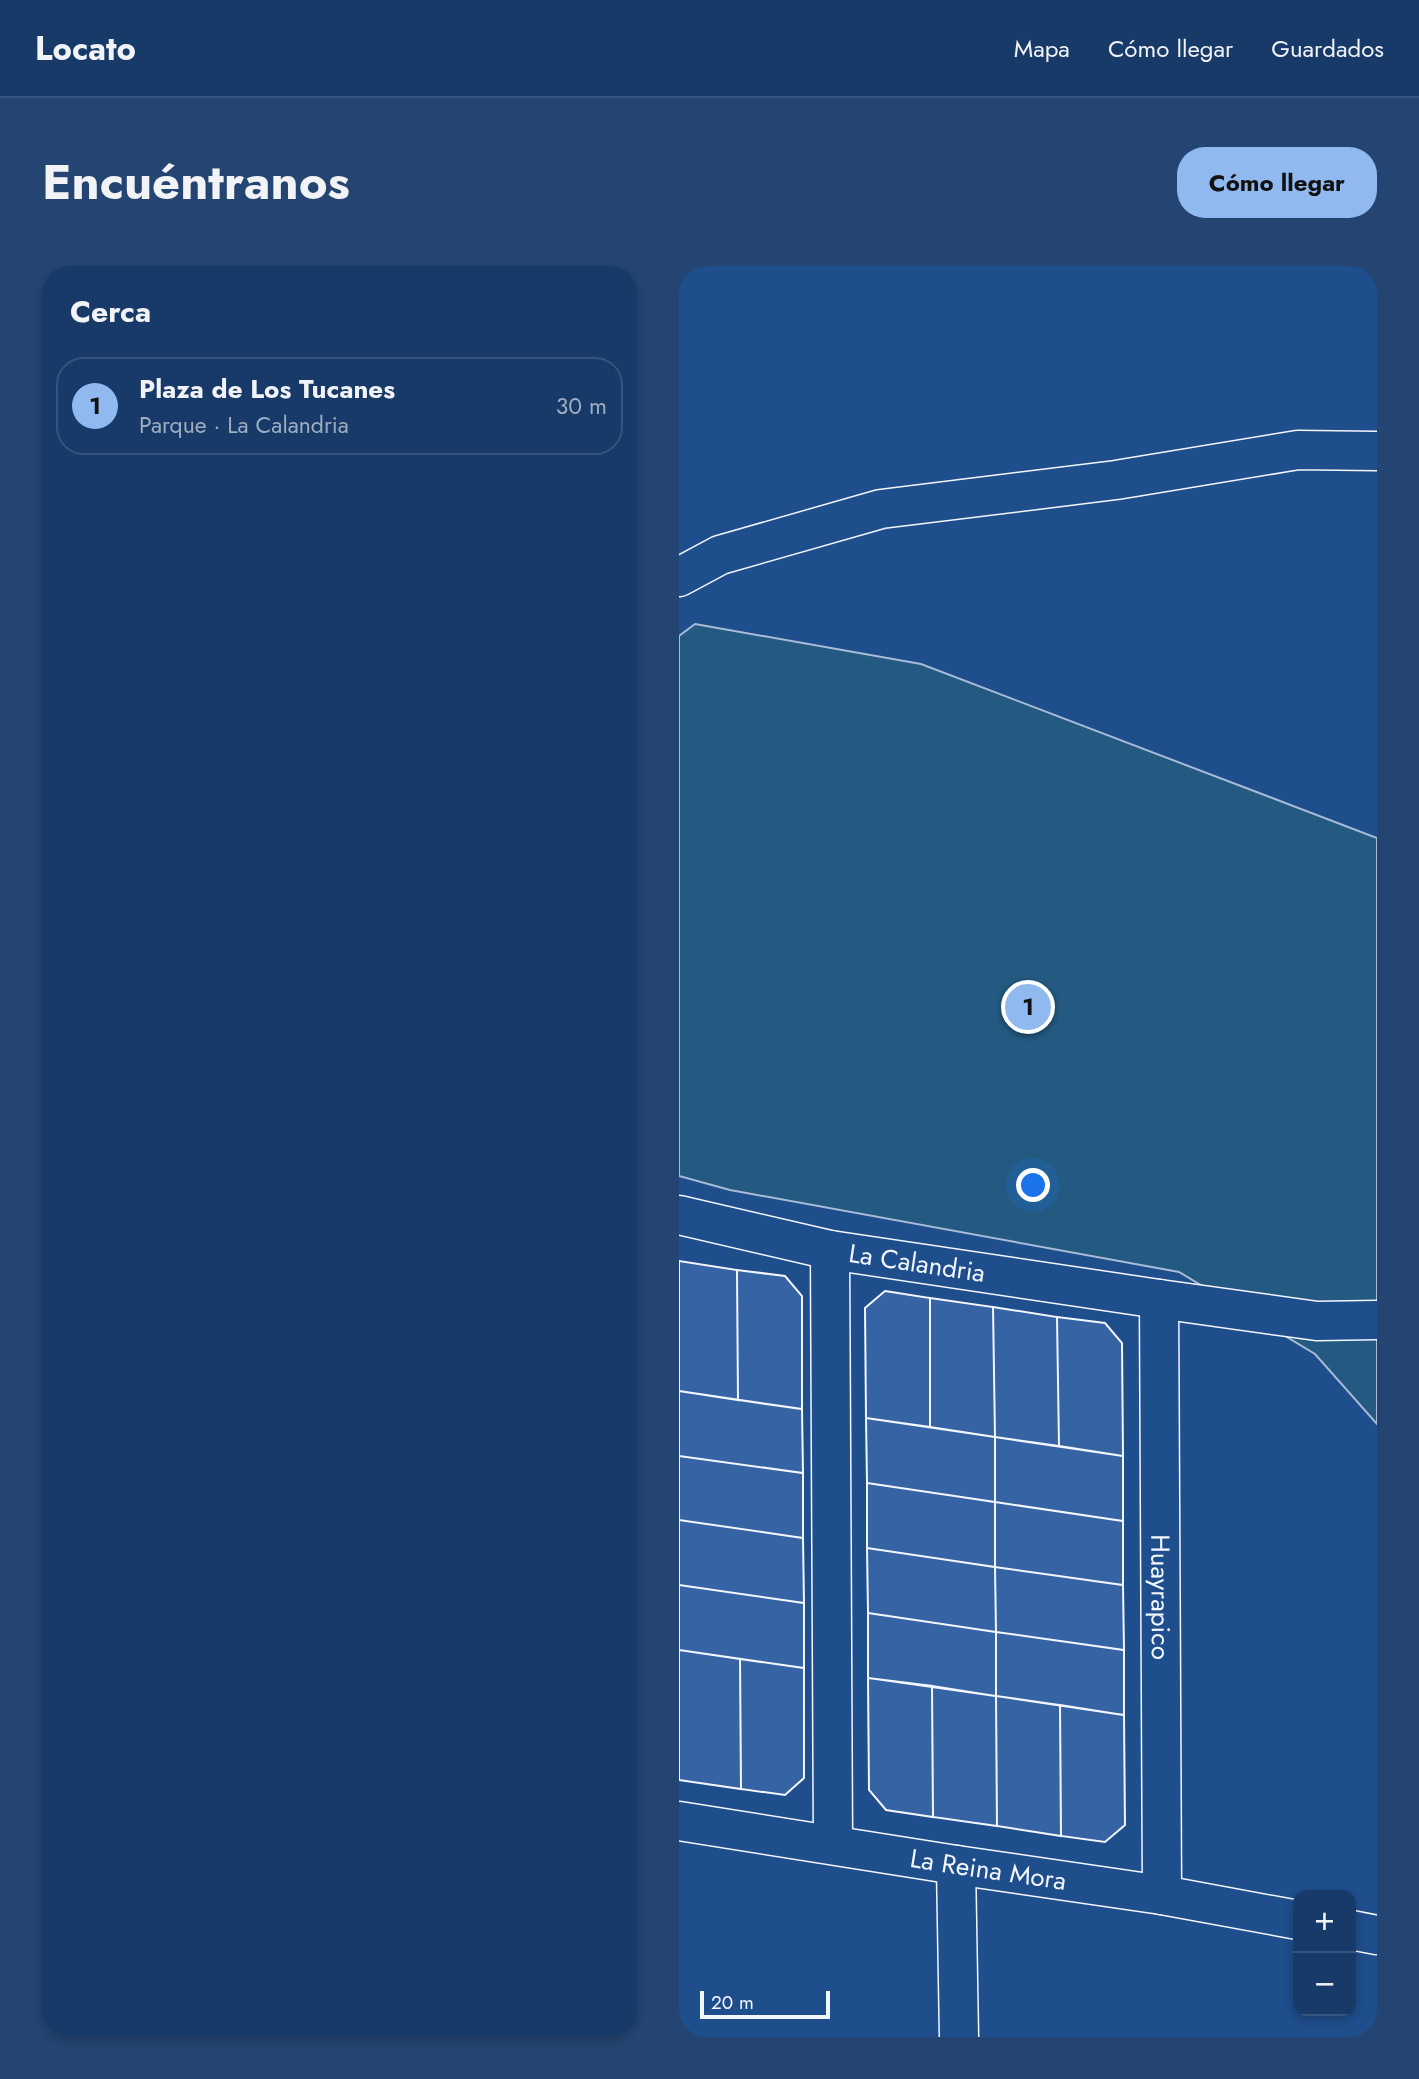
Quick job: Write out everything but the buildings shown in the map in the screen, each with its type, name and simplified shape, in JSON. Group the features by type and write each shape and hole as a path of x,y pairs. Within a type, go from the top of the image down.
{"street":[{"path":"679,577 720,555 881,509 1116,480 1298,450 1377,451"},
{"name":"La Calandria","path":"679,1215 830,1250 1317,1321 1377,1320"},
{"path":"830,1250 833,1844"},
{"name":"Huayrapico","path":"1159,1299 1162,1895"},
{"name":"La Reina Mora","path":"679,1821 956,1866 1162,1895 1293,1919"},
{"path":"956,1866 959,2037"},
{"path":"1356,1931 1377,1935"}],"shaded area":[{"path":"695,624 921,664 1377,838 1377,1424 1315,1354 1179,1272 730,1190 679,1176 679,636"}],"place":[{"name":"Plaza de Los Tucanes","path":"1028,1007"}]}
